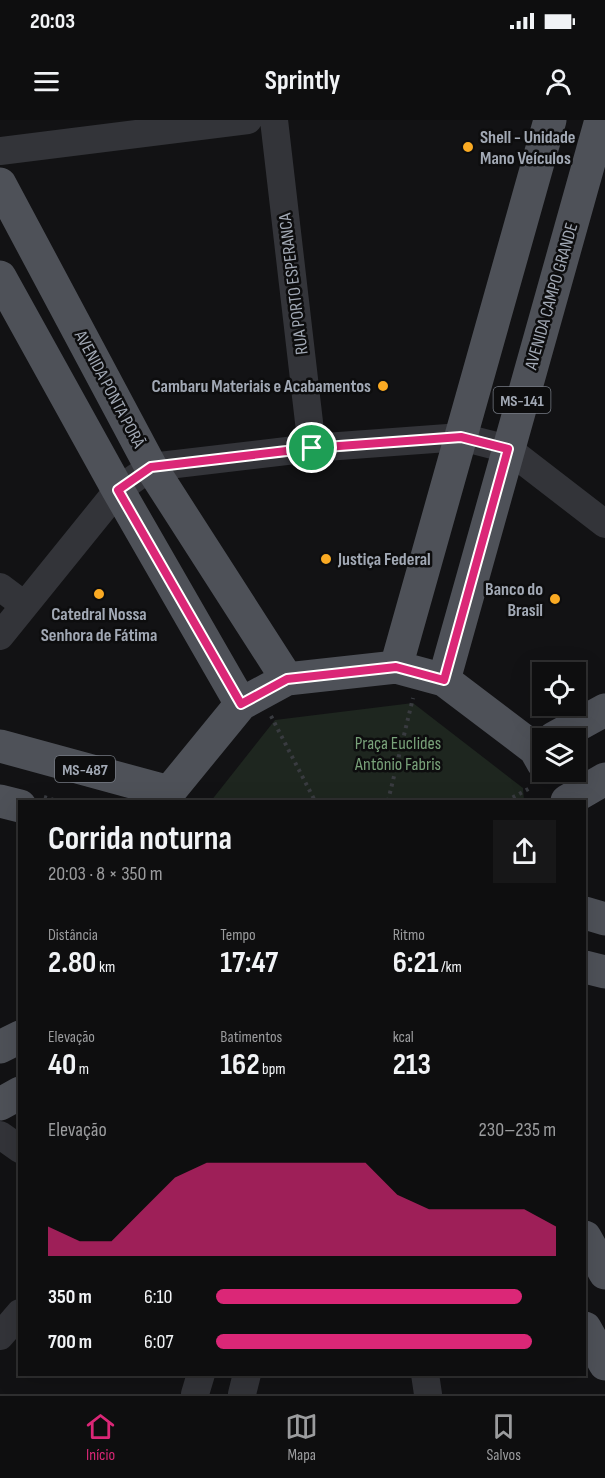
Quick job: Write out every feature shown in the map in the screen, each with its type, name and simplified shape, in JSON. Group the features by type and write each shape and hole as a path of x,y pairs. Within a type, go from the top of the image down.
{"main road":[{"name":"MS-141","path":"420,674 461,437 550,120"},
{"name":"AVENIDA CAMPO GRANDE","path":"420,674 508,449 601,120"},
{"name":"AVENIDA PONTA PORÃ","path":"0,184 151,467 263,693"},
{"path":"0,277 118,490 263,693"},
{"path":"167,796 263,693 420,674 532,754"},
{"path":"586,730 605,710"},
{"name":"MS-487","path":"0,746 167,796"},
{"path":"586,775 605,779"},
{"path":"0,801 18,806"},
{"path":"586,913 605,919"},
{"path":"586,967 605,972"},
{"path":"0,1047 18,1038"},
{"path":"0,1104 18,1094"},
{"path":"586,1330 605,1364"}],"street":[{"path":"0,151 248,120"},
{"name":"RUA PORTO ESPERANCA","path":"274,120 312,448"},
{"path":"0,636 118,490 151,467 312,448 461,437 508,449 605,524"},
{"path":"0,587 24,605"},
{"path":"0,1135 18,1148"},
{"path":"0,1336 18,1315"},
{"path":"195,1394 200,1376"},
{"path":"242,1394 246,1376"},
{"path":"425,1376 428,1394"}],"path":[{"path":"388,800 420,674"},
{"path":"263,693 315,800"},
{"path":"507,800 532,782"}],"green space":[{"name":"Praça Euclides Antônio Fabris","path":"413,703 523,788 524,800 212,800 275,720"}],"place":[{"name":"Shell - Unidade Mano Veículos","path":"468,147"},
{"name":"Cambaru Materiais e Acabamentos","path":"383,386"},
{"name":"Justiça Federal","path":"326,559"},
{"name":"Catedral Nossa Senhora de Fátima","path":"99,594"},
{"name":"Banco do Brasil","path":"555,599"}],"route":[{"path":"461,437 508,449 444,680 396,667 287,679 241,704 118,490 151,467 312,448 461,437"}]}
